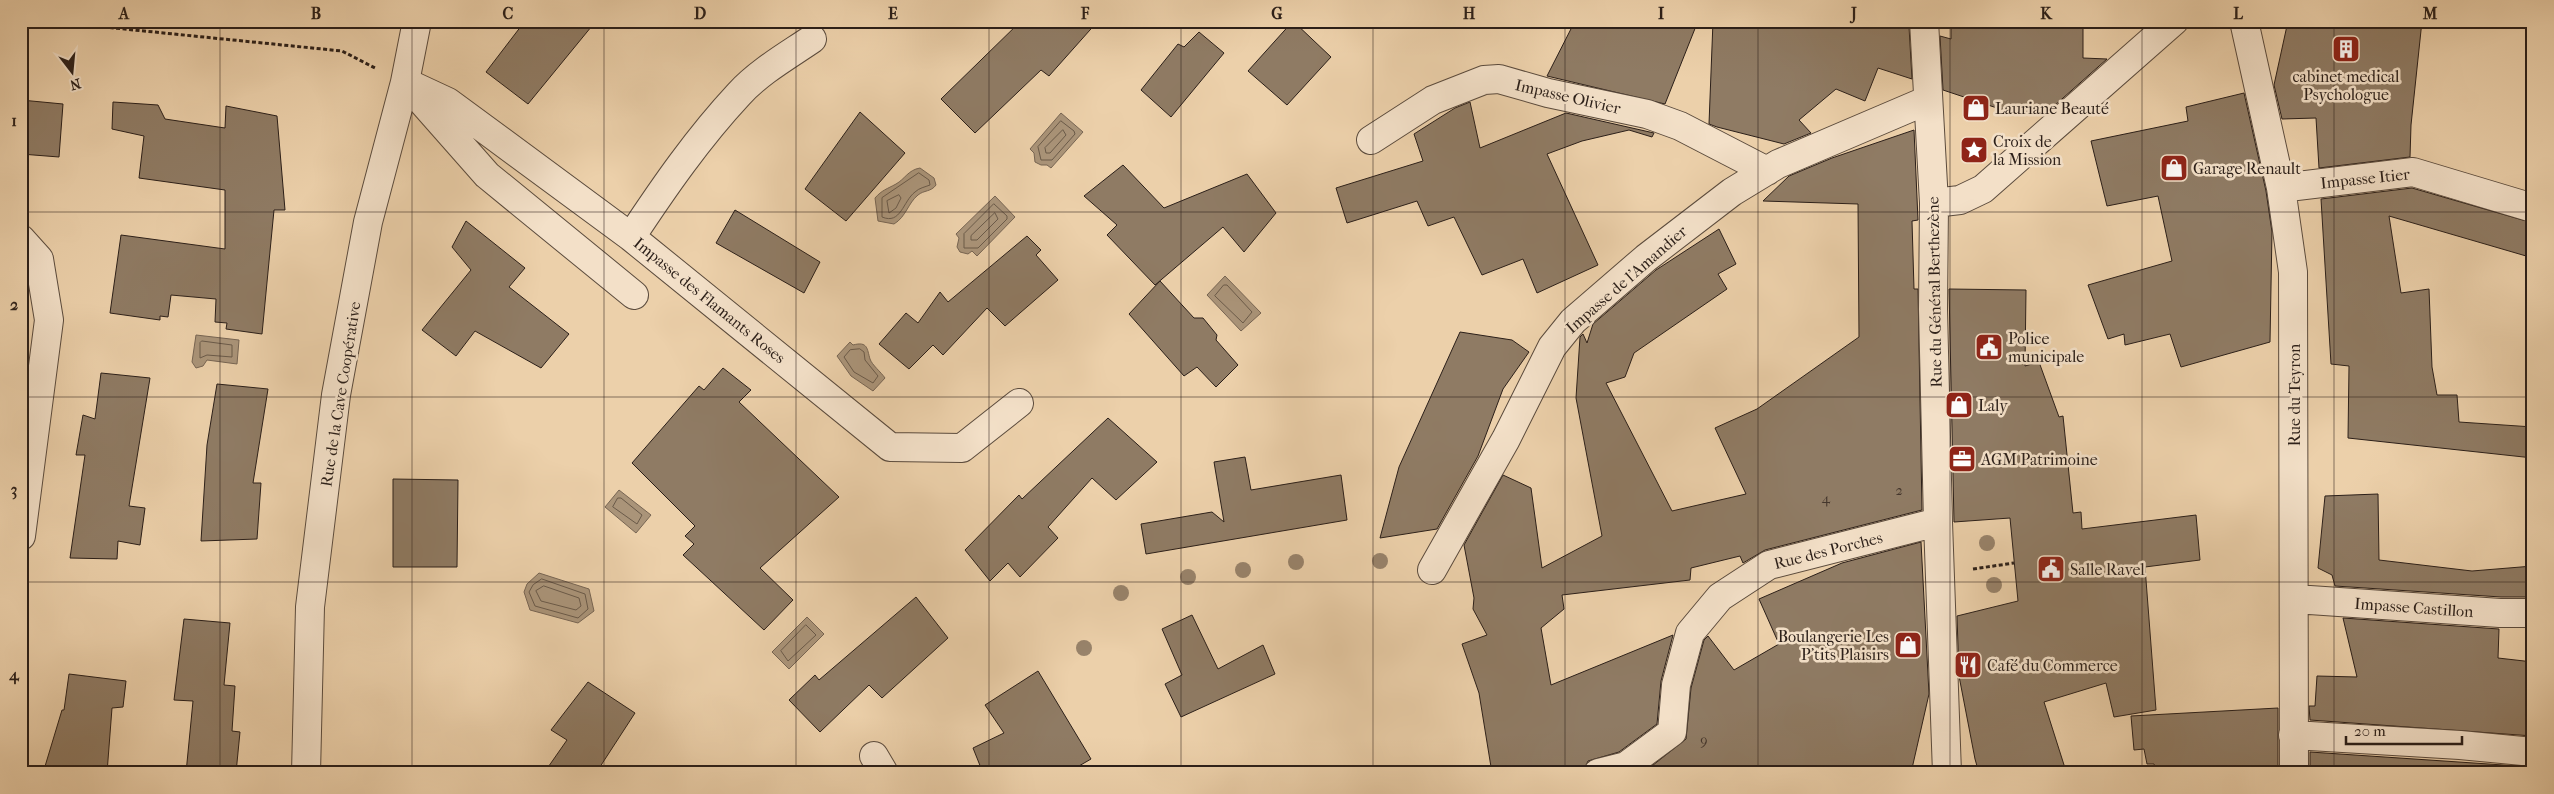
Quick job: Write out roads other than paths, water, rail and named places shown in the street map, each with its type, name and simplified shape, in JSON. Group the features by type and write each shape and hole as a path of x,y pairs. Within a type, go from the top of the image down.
{"street":[{"name":"Rue de la Cave Coopérative","path":"306,773 310,607 336,396 368,222 404,82 417,21"},
{"name":"Rue du Général Berthezène","path":"1924,21 1934,203 1933,309 1947,773"},
{"path":"1934,203 1960,200 1984,189 2174,21"},
{"name":"Rue du Teyron","path":"2244,21 2281,188 2293,272 2294,773"},
{"path":"631,237 676,170 740,93 764,73 812,39"},
{"name":"Impasse Olivier","path":"1371,140 1433,100 1484,80 1499,79 1548,93 1647,114 1680,126 1767,171"},
{"name":"Impasse des Flamants Roses","path":"404,82 448,102 631,237 890,447 962,448 1019,403"},
{"path":"404,82 487,175 634,295"},
{"name":"Impasse de l'Amandier","path":"1432,570 1506,439 1552,347 1573,320 1646,258 1732,192 1767,171 1854,130 1928,100"},
{"name":"Impasse Itier","path":"2281,188 2413,172 2533,208"},
{"path":"21,239 39,259 50,320 21,536"},
{"name":"Rue des Porches","path":"1598,773 1626,766 1672,732 1676,685 1690,633 1720,597 1769,565 1938,522"},
{"name":"Impasse Castillon","path":"2295,599 2500,614 2533,613"},
{"path":"2293,735 2469,745 2533,752"}],"water":[{"path":"1061,113 1083,132 1051,168 1035,162 1034,153 1030,149"},
{"path":"920,168 934,178 936,185 932,189 918,195 901,218 894,224 878,221 875,198 882,191 899,182 912,171"},
{"path":"995,196 1015,217 977,256 972,251 968,254 960,252 957,247 959,238 956,234"},
{"path":"1225,276 1261,313 1241,331 1207,295"},
{"path":"196,335 239,340 237,364 207,360 203,366 196,368 192,362"},
{"path":"850,342 853,345 862,344 866,347 871,361 885,378 873,391 851,376 837,356"},
{"path":"619,490 651,515 636,533 605,507"},
{"path":"539,573 589,589 594,611 578,623 530,610 524,592 527,584"},
{"path":"807,617 824,634 789,669 772,652"}],"place":[{"name":"cabinet medical Psychologue","path":"2346,49"},
{"name":"Lauriane Beauté","path":"1976,108"},
{"name":"Croix de la Mission","path":"1974,150"},
{"name":"Garage Renault","path":"2174,168"},
{"name":"Police municipale","path":"1989,347"},
{"name":"Laly","path":"1959,405"},
{"name":"AGM Patrimoine","path":"1962,459"},
{"name":"Salle Ravel","path":"2051,569"},
{"name":"Boulangerie Les P'tits Plaisirs","path":"1908,645"},
{"name":"Café du Commerce","path":"1968,665"}]}
